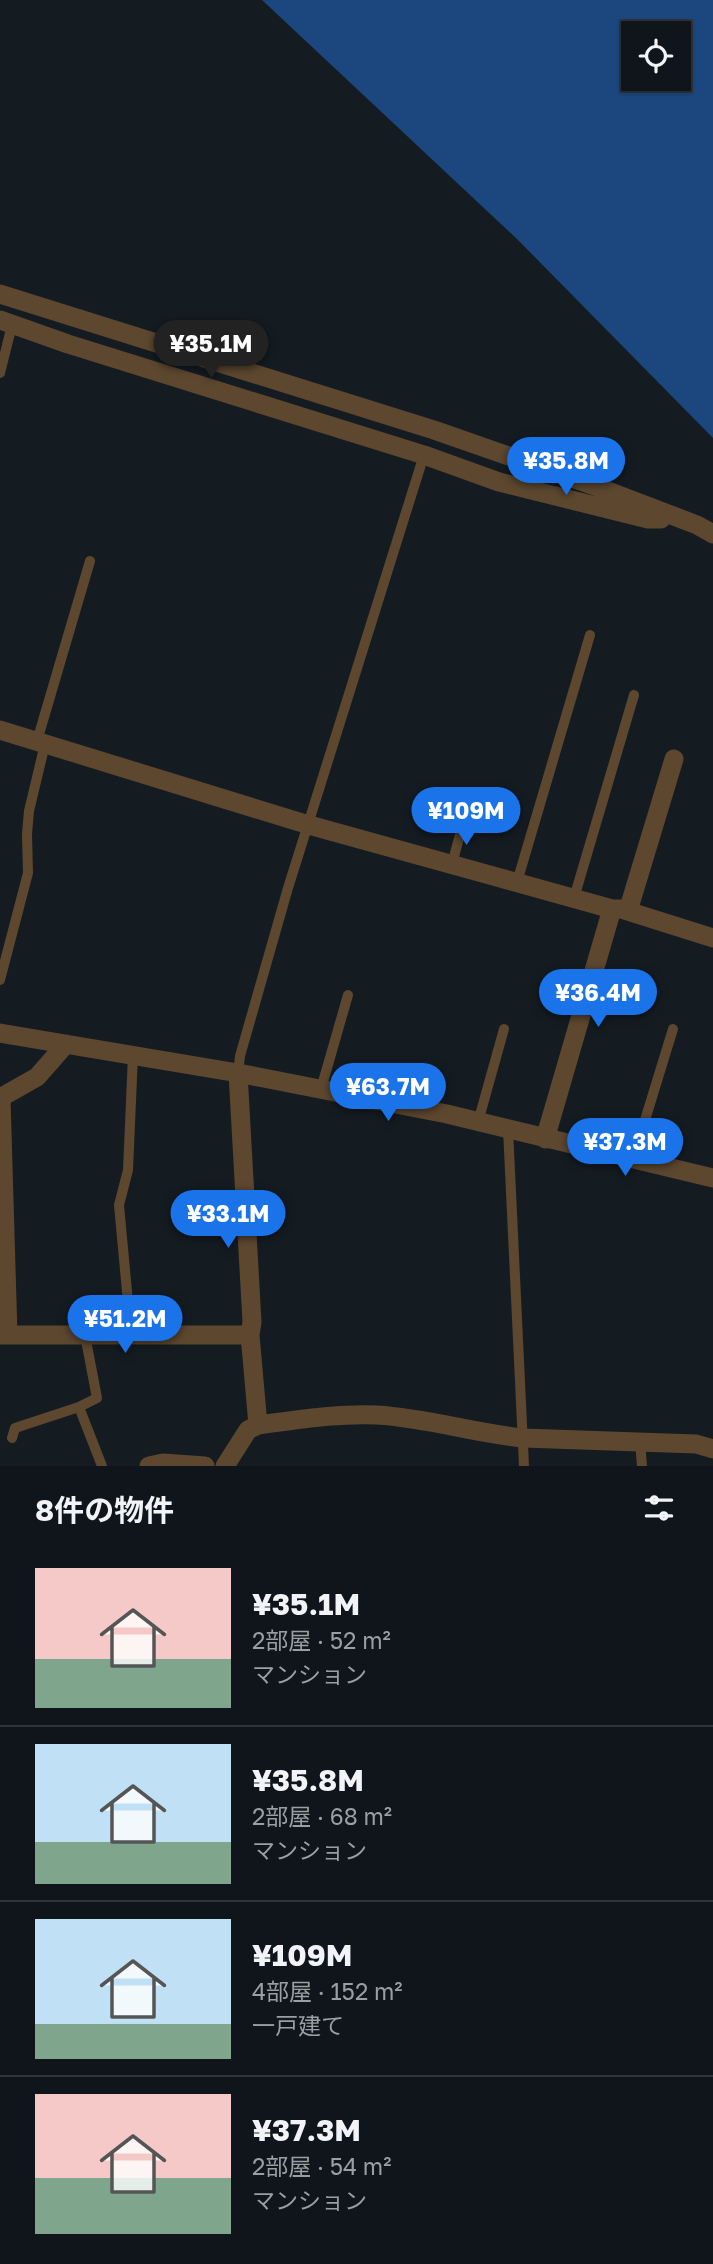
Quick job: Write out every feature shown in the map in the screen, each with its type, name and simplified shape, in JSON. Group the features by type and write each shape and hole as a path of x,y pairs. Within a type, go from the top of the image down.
{"street":[{"path":"0,294 434,429 674,516 713,534"},
{"path":"6,322 424,455 499,482 648,519 674,516"},
{"path":"0,730 309,824 713,938"},
{"path":"545,1139 620,910 674,759"},
{"path":"0,1033 321,1089 478,1122 713,1178"},
{"path":"66,1044 37,1077 0,1098 4,1335 250,1335"},
{"path":"238,1073 252,1322 250,1335 258,1424"},
{"path":"225,1466 248,1430 258,1424 336,1416 377,1415 523,1438 696,1444 713,1449"},
{"path":"149,1466 163,1463 205,1466"}],"lane":[{"path":"0,373 6,322"},
{"path":"238,1073 240,1056 281,914 424,455"},
{"path":"0,980 28,873 29,811 41,743 90,561"},
{"path":"517,882 590,635"},
{"path":"574,898 634,695"},
{"path":"452,864 470,798"},
{"path":"321,1089 348,995"},
{"path":"478,1122 504,1029"},
{"path":"633,1160 673,1029"},
{"path":"131,1335 119,1205 128,1170 133,1055"},
{"path":"508,1129 524,1466"},
{"path":"12,1438 15,1428 79,1407 97,1398 85,1335"},
{"path":"79,1407 102,1466"},
{"path":"640,1441 642,1466"}],"water":[{"path":"262,0 713,0 713,438 517,239"}]}
